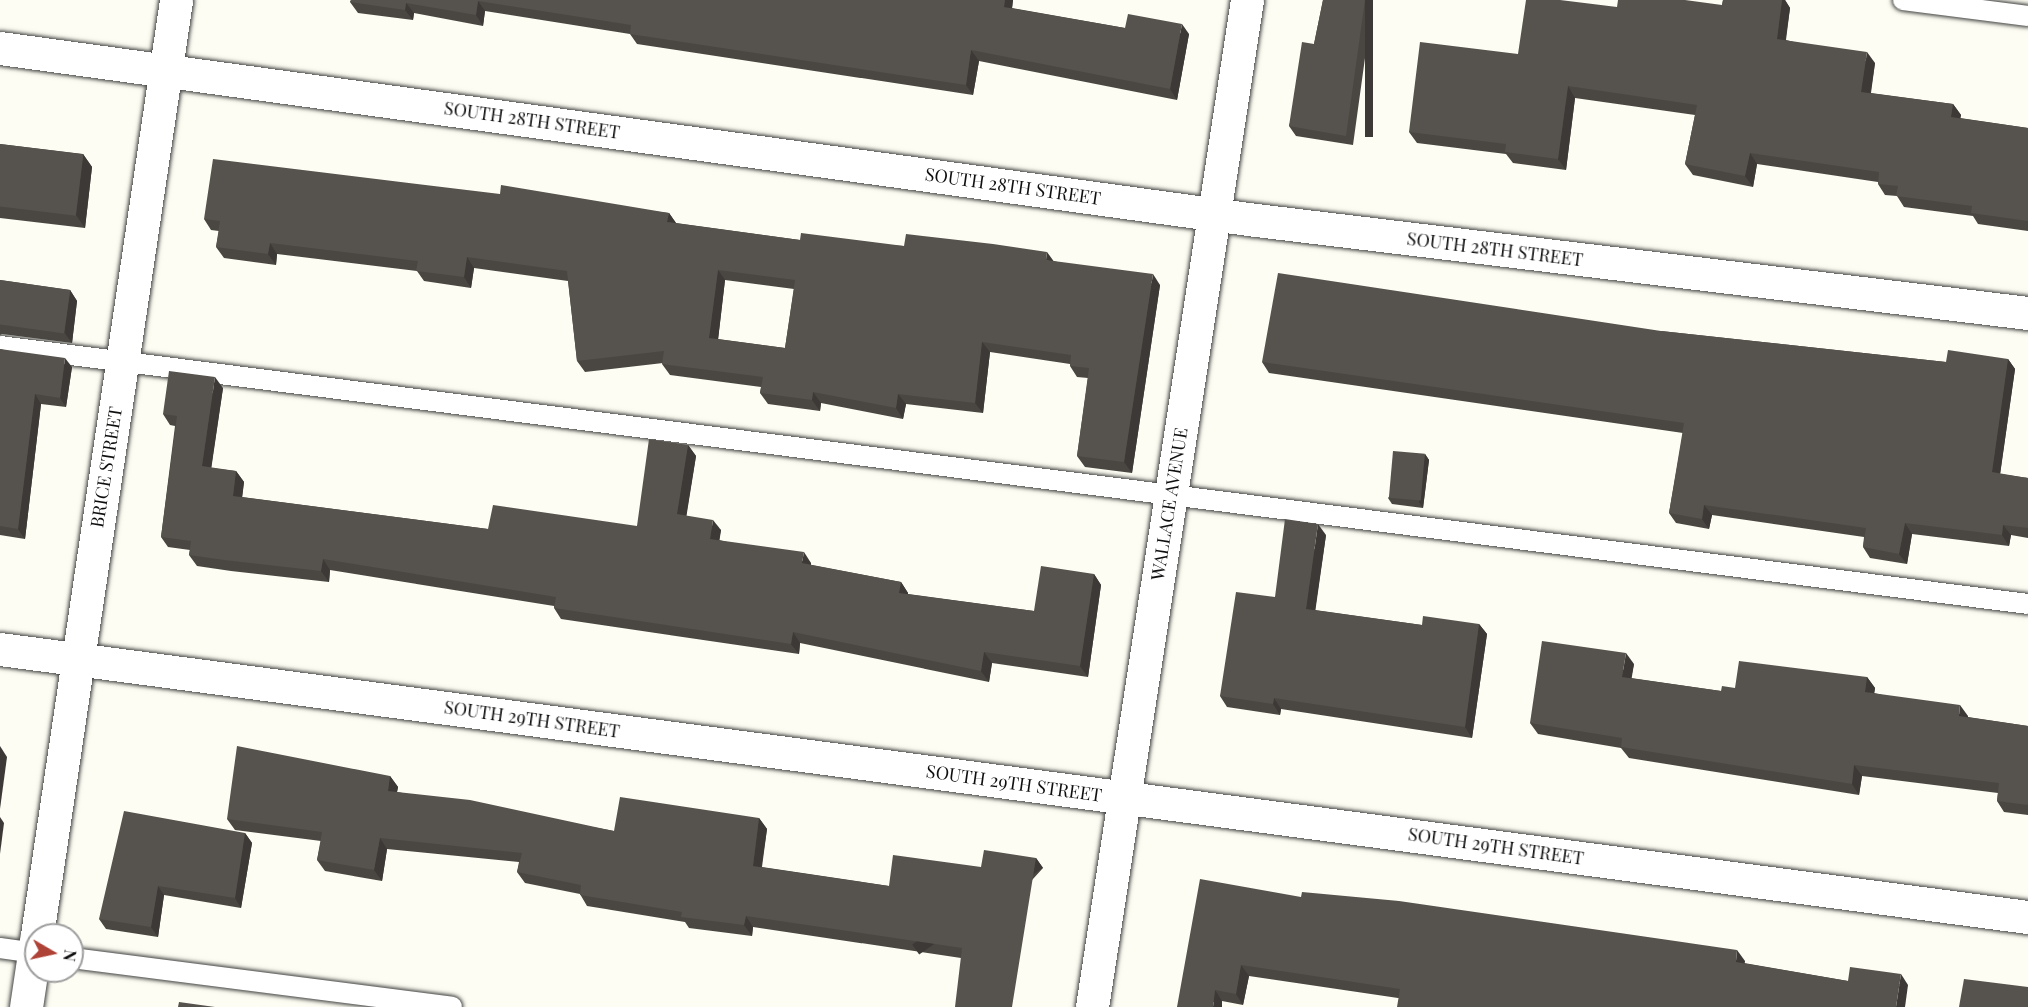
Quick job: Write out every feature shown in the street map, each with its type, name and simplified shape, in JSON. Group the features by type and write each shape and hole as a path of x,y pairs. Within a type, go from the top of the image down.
{"street":[{"name":"BRICE STREET","path":"39,923 176,0"},
{"name":"WALLACE AVENUE","path":"1092,1007 1246,0"},
{"name":"SOUTH 28TH STREET","path":"0,48 1213,213 2028,313"},
{"name":"SOUTH 29TH STREET","path":"0,649 2028,917"},
{"name":"BRICE STREET","path":"26,1007 30,983"}],"lane":[{"path":"1903,0 2028,16"},
{"path":"0,346 2028,604"},
{"path":"0,948 24,946"},
{"path":"84,959 452,1007"}],"building":[{"path":"351,0 1005,0 1004,7 1125,28 1128,14 1182,24 1170,89 971,50 966,85 630,34 631,25 478,1 476,15 406,3 405,10 350,2"},
{"path":"1323,0 1365,0 1346,136 1289,126 1302,42 1314,44"},
{"path":"1526,0 1560,0 1617,7 1618,0 1685,0 1722,5 1723,0 1782,0 1777,39 1867,52 1861,92 1953,104 1951,117 2028,128 2028,221 1971,213 1972,206 1896,196 1898,186 1878,184 1879,172 1750,153 1745,176 1685,164 1697,105 1568,86 1558,159 1505,152 1506,144 1409,132 1420,42 1518,54"},
{"path":"0,144 83,154 76,216 0,206"},
{"path":"213,159 500,194 501,185 669,213 667,222 800,240 801,233 904,246 906,234 993,244 1047,252 1046,260 1153,274 1124,462 1077,456 1089,368 1070,366 1071,355 982,342 975,403 898,394 896,408 813,392 812,400 760,393 763,377 662,364 664,351 577,361 567,271 467,257 464,277 416,271 418,261 270,243 268,254 216,247 220,221 204,219","holes":["718,270 795,280 785,348 709,338"]},
{"path":"1278,273 1661,331 1946,362 1948,350 2008,359 1992,472 2028,478 2028,528 2003,525 2002,535 1905,523 1899,554 1863,547 1866,528 1704,505 1702,519 1669,513 1684,423 1262,362"},
{"path":"0,280 70,290 64,333 0,324"},
{"path":"0,349 65,358 60,398 35,394 18,529 0,526"},
{"path":"169,371 215,377 202,466 236,471 233,496 488,529 493,505 637,526 649,439 688,445 677,514 713,520 710,539 804,552 802,563 901,582 899,593 1034,611 1041,566 1094,574 1080,666 984,652 981,671 793,632 791,644 554,608 556,597 323,559 321,571 189,555 191,541 161,537 177,416 163,414"},
{"path":"1393,451 1425,454 1421,501 1389,498"},
{"path":"1285,519 1318,524 1306,609 1422,625 1423,616 1479,624 1465,727 1274,698 1273,704 1220,696 1236,592 1275,597"},
{"path":"1542,641 1626,653 1622,677 1721,691 1722,686 1735,688 1739,661 1867,677 1865,692 1960,705 1959,716 2028,726 2028,805 1997,801 1999,783 1854,765 1852,784 1621,747 1622,738 1530,723"},
{"path":"237,746 390,776 388,791 470,800 614,831 620,797 759,818 753,866 889,886 893,855 981,867 984,850 1036,858 1012,1007 955,1007 962,948 746,916 744,925 681,917 682,912 580,895 581,885 517,872 522,853 380,838 374,870 317,860 322,832 227,819"},
{"path":"124,811 245,833 235,898 158,886 151,927 99,919"},
{"path":"1200,879 1301,897 1302,892 1399,901 1737,950 1736,962 1848,981 1850,967 1901,974 1896,1007 1397,1007 1400,989 1241,965 1236,994 1215,990 1213,1007 1177,1007"},
{"path":"1964,979 2028,987 2028,1007 1959,1007"},
{"path":"179,1002 215,1007 178,1007"}]}
